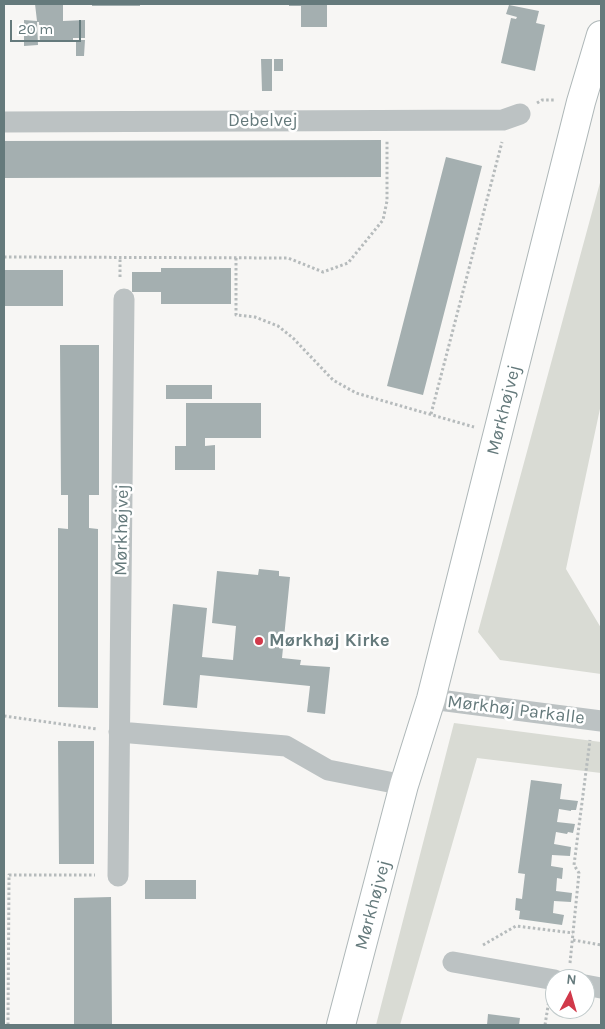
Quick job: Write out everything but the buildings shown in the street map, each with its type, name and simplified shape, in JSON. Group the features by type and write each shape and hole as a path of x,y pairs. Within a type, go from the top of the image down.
{"street":[{"name":"Mørkhøjvej","path":"341,1025 404,785 431,699 581,102 601,35"},
{"name":"Debelvej","path":"4,122 386,121 512,117"},
{"name":"Mørkhøjvej","path":"118,876 124,299"},
{"name":"Mørkhøj Parkalle","path":"431,699 597,720"},
{"path":"119,732 286,746 328,770 404,785"},
{"path":"452,962 545,973"}],"path":[{"path":"431,414 502,142 512,117 542,100 581,102"},
{"path":"4,257 288,258 323,272 348,263 383,220 388,202 386,121"},
{"path":"236,258 236,315 255,317 278,326 293,338 333,380 356,394 499,434"},
{"path":"4,716 119,732"},
{"path":"564,969 573,940 579,873 574,865 597,720"},
{"path":"8,1025 9,875 118,876"},
{"path":"452,962 516,926 573,933"},
{"path":"573,940 601,945"}],"shaded area":[{"path":"601,179 601,404 566,569 601,628 601,674 500,660 478,632"},
{"path":"454,723 601,742 601,773 477,758 400,1025 376,1025"}],"place":[{"name":"Mørkhøj Kirke","path":"259,641"}]}
